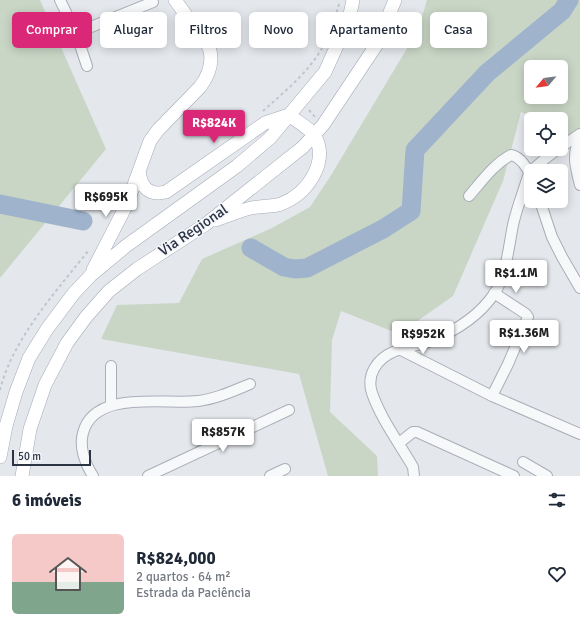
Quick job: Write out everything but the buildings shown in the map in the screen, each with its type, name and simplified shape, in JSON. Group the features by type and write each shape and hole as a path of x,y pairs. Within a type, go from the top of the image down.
{"main road":[{"path":"91,275 124,210 144,154 158,130 200,87 206,80 210,70 212,55 209,47 174,0"},
{"name":"Via Regional","path":"0,457 16,392 29,358 47,329 74,293 91,275 126,246 237,166 270,138 325,72 349,19 353,0"},
{"name":"Via Regional","path":"22,476 30,429 45,385 68,343 86,317 109,291 136,268 206,224 303,147 322,125 377,44 396,0"},
{"path":"139,171 141,182 145,188 158,194 166,192 265,123 289,115 315,134 318,145 319,162 312,179 298,194 280,204 250,208 206,224"}],"street":[{"path":"60,0 66,12"},
{"path":"92,27 153,2"},
{"path":"81,48 87,66"},
{"path":"568,142 580,134"},
{"path":"580,139 577,144 575,165 580,185"},
{"path":"469,196 498,164 512,155 516,156 524,165"},
{"path":"540,164 549,156"},
{"path":"414,476 413,467 382,416 372,392 370,378 378,362 394,351 431,341 458,327 483,307 494,293 503,272 511,242 513,224 524,193"},
{"path":"542,208 552,237 580,288"},
{"path":"492,396 508,364 528,317 526,314 494,293"},
{"path":"401,350 492,396 580,434"},
{"path":"111,366 111,406"},
{"path":"93,476 85,459 82,446 82,434 86,423 94,415 111,406 137,402 208,400 250,384"},
{"path":"148,476 289,410"},
{"path":"399,443 413,432 417,432 514,476"},
{"path":"524,462 547,476"},
{"path":"270,476 285,469"}],"green space":[{"path":"0,0 40,0 45,12 12,12 12,48 61,48 106,149 0,278"},
{"path":"427,0 580,0 580,141 568,135 568,112 524,112 524,113 521,112 503,181 453,296 399,334 341,311 332,340 330,412 377,456 378,476 328,476 299,374 101,339 117,305 179,303 202,259 272,228 310,207 330,177 407,48 422,48 422,17"}],"waterway":[{"path":"251,248 284,267 295,269 307,268 383,229 411,211 415,150 487,73 562,11 569,0"},
{"path":"0,204 83,221"}]}
